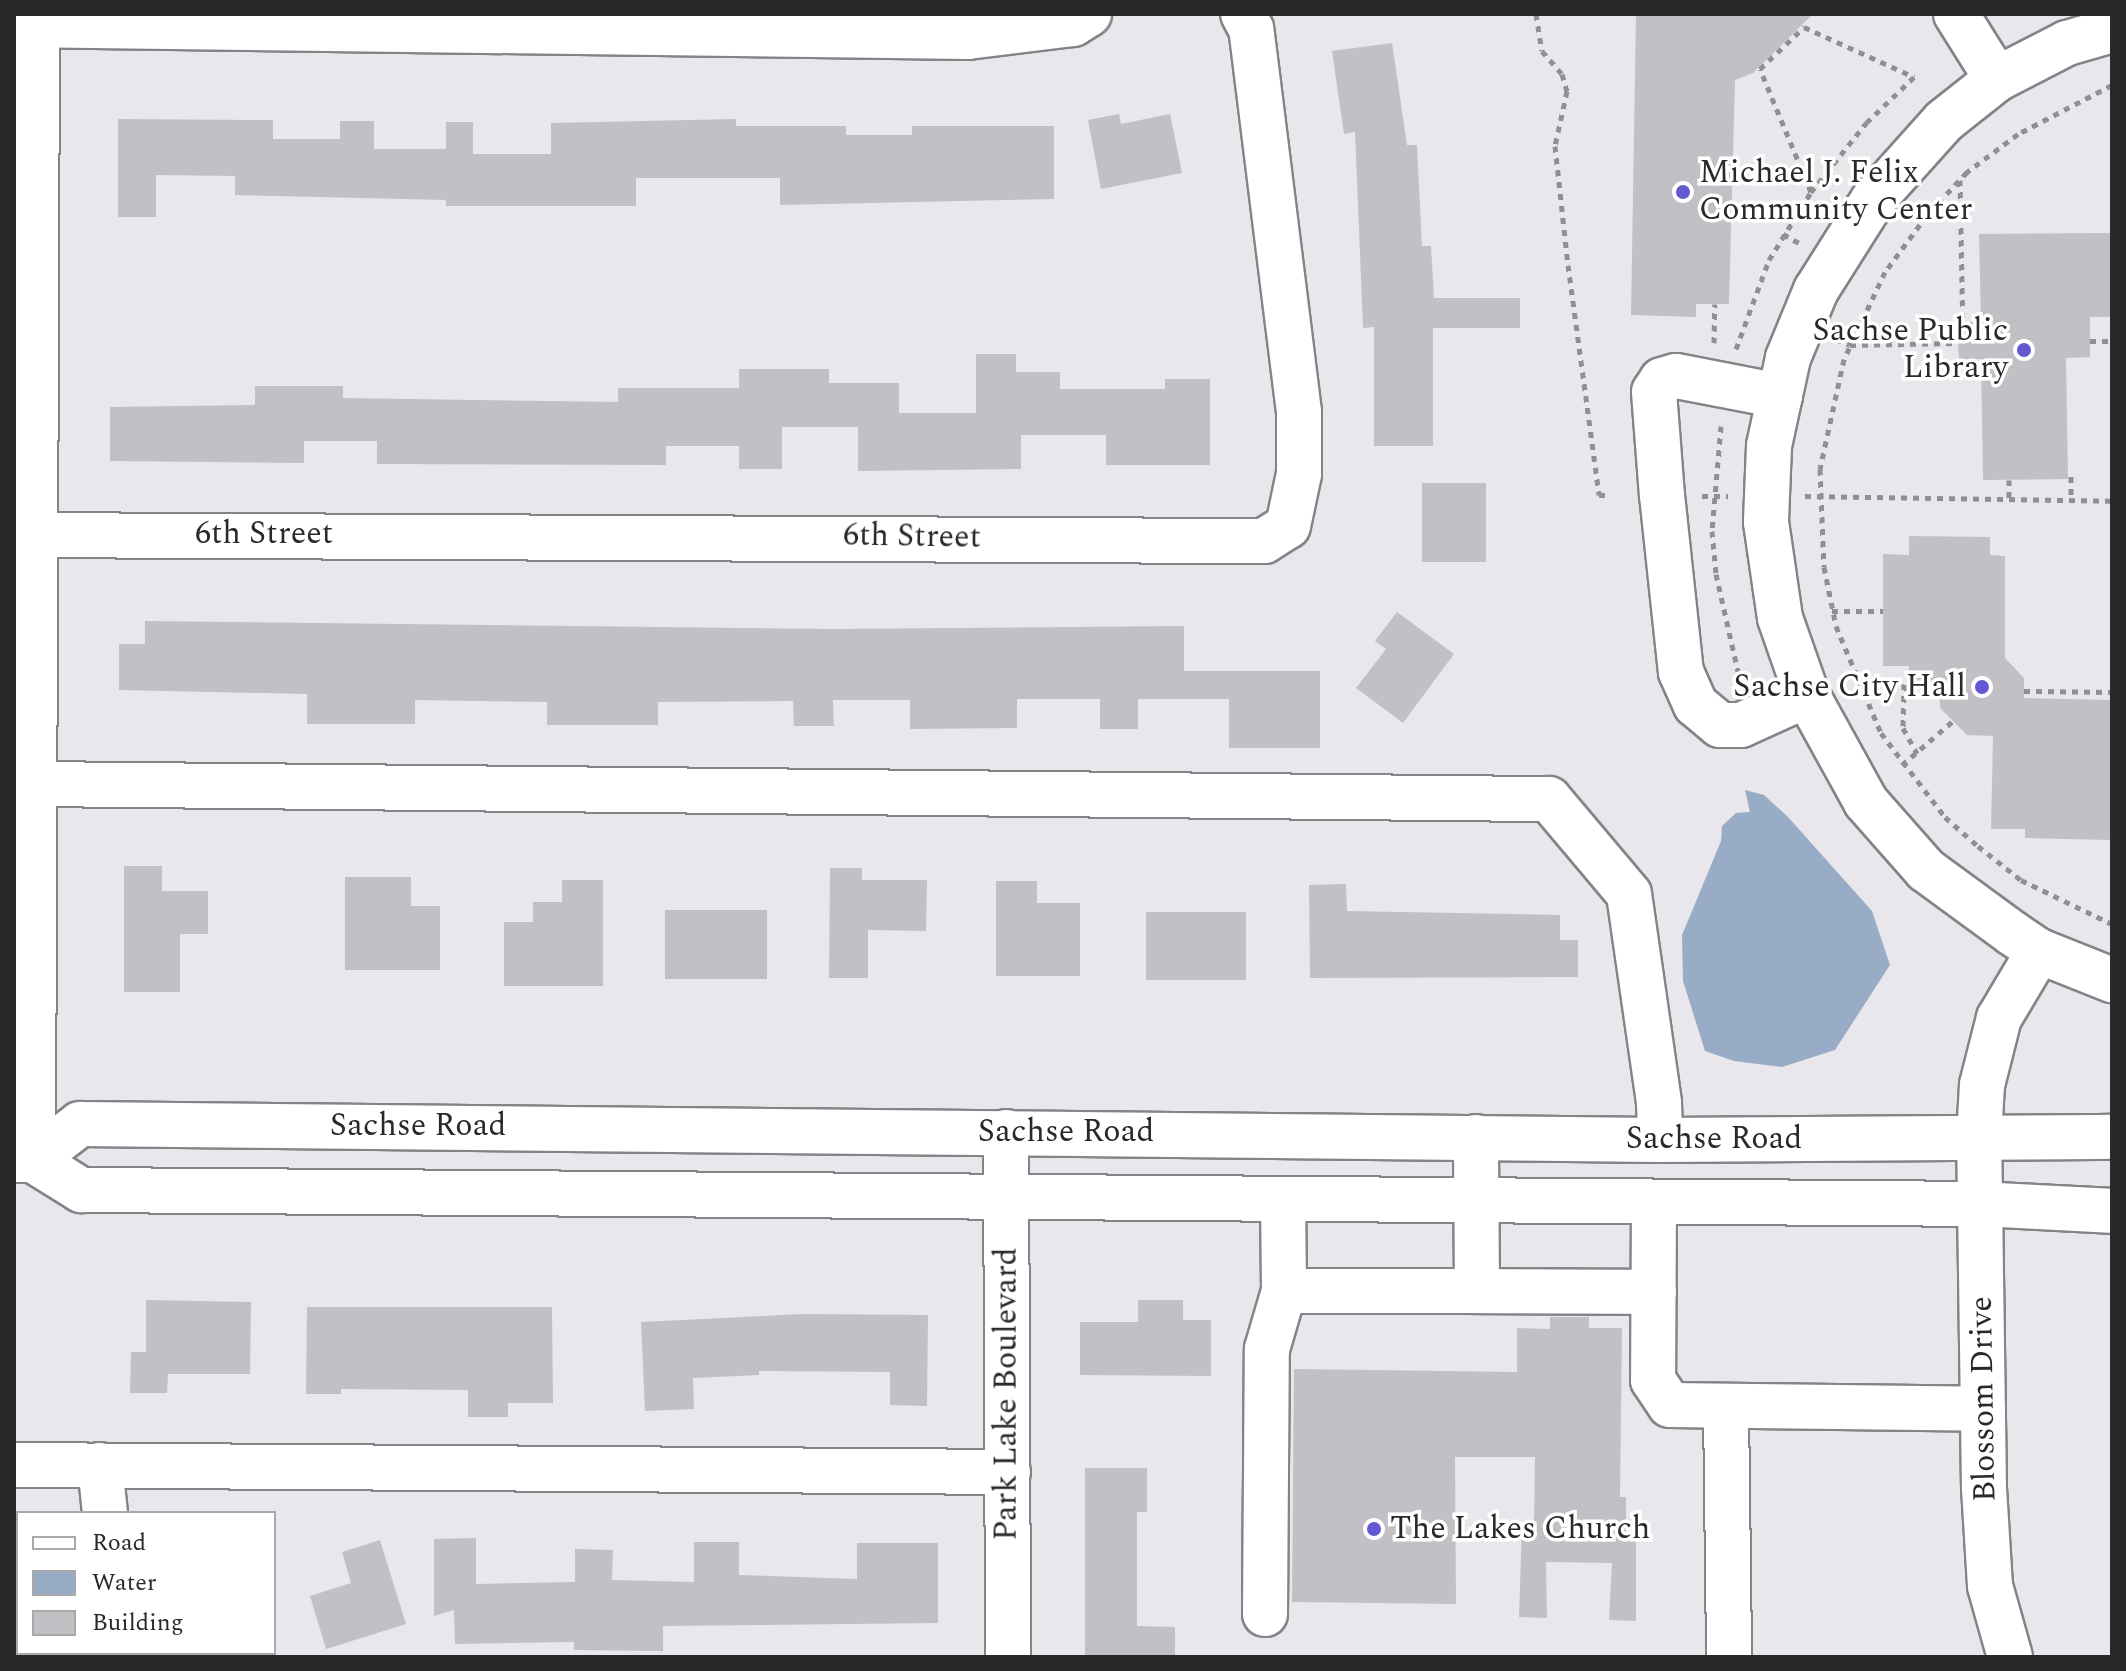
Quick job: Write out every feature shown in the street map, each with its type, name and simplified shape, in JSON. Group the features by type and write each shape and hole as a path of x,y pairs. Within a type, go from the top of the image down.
{"street":[{"path":"24,1160 29,21 968,37 1073,24 1089,14"},
{"name":"6th Street","path":"25,534 1264,541 1288,526 1299,474 1299,412 1251,29 1243,14"},
{"path":"1956,14 1997,79"},
{"path":"2112,30 2067,43 1997,79 1944,121 1873,200 1816,290 1788,358 1769,446 1766,522 1780,618 1807,695 1866,802 1926,870 2039,951 2112,980"},
{"path":"1780,396 1676,376 1662,380 1654,392 1662,495 1681,672 1696,705 1720,725 1741,725 1807,695"},
{"path":"27,807 1549,799 1629,894 1660,1140"},
{"name":"Blossom Drive","path":"2010,1657 1990,1586 1983,1409 1979,1138 1982,1085 1999,1018 2039,951"},
{"name":"Sachse Road","path":"2112,1137 1660,1140 80,1124 24,1160 81,1190 1980,1204 2112,1211"},
{"name":"Park Lake Boulevard","path":"1006,1132 1008,1657"},
{"path":"1476,1137 1477,1291"},
{"path":"1265,1614 1267,1349 1284,1291 1283,1200"},
{"path":"1654,1203 1653,1380 1670,1405 1983,1409"},
{"path":"1284,1291 1654,1292"},
{"path":"1726,1406 1729,1657"},
{"path":"14,1465 1008,1472"},
{"path":"100,1465 105,1511"}],"path":[{"path":"1536,14 1542,51 1562,74 1567,91 1555,146 1599,495 1611,495"},
{"path":"1725,354 1735,355 1769,260 1811,192 1867,122 1914,77 1804,27 1760,69 1811,192"},
{"path":"2112,85 2018,134 1960,179 1885,272 1850,345 1824,433 1821,496 1824,567 1832,611 1853,674 1902,765 1945,817 2021,880 2112,924"},
{"path":"1850,345 1960,343 1960,179"},
{"path":"1714,354 1715,304"},
{"path":"2090,341 2112,341"},
{"path":"1723,413 1713,496 1716,574 1738,672"},
{"path":"2071,476 2071,501"},
{"path":"2009,480 2009,500"},
{"path":"1685,495 1742,497"},
{"path":"1792,495 2112,501"},
{"path":"1832,611 1883,611"},
{"path":"1904,684 1903,728 1917,753"},
{"path":"2024,691 2112,692"},
{"path":"1902,765 1953,721"}],"water":[{"path":"1745,790 1764,795 1788,817 1872,911 1890,965 1835,1050 1782,1067 1734,1061 1705,1051 1683,981 1682,935 1721,841 1722,826 1736,813 1750,812"}],"building":[{"name":"Michael J. Felix Community Center","path":"1636,14 1813,14 1753,73 1735,80 1729,304 1696,304 1696,317 1631,315"},
{"path":"1392,43 1407,145 1417,145 1422,246 1431,246 1434,298 1520,298 1520,328 1433,328 1433,446 1374,446 1374,327 1363,328 1355,132 1344,134 1332,51"},
{"path":"1119,114 1121,124 1170,114 1182,173 1101,189 1088,120"},
{"path":"118,119 273,120 273,139 340,139 340,121 374,121 374,149 446,149 446,122 473,122 473,154 551,154 551,123 736,119 736,126 846,126 846,135 912,135 912,126 1054,126 1054,199 780,205 780,178 636,178 636,206 446,206 446,200 235,195 235,176 156,175 156,217 118,217"},
{"name":"Sachse Public Library","path":"2112,233 2112,317 2090,317 2090,357 2066,358 2068,479 1983,480 1981,359 1959,359 1958,343 1958,322 1981,322 1979,234"},
{"path":"976,354 1016,354 1016,372 1060,372 1060,389 1165,389 1165,379 1210,379 1210,465 1106,465 1106,435 1021,435 1021,469 858,471 858,427 782,427 782,469 739,469 739,446 666,446 666,465 377,464 377,441 304,441 304,463 110,461 110,407 255,405 255,386 343,386 343,398 618,402 618,388 739,388 739,369 829,369 829,383 899,383 899,413 976,413"},
{"path":"1422,483 1486,483 1486,562 1422,562"},
{"name":"Sachse City Hall","path":"1909,536 1990,537 1990,555 2005,556 2005,658 2024,678 2024,698 2112,700 2112,840 2025,838 2025,829 1991,829 1993,736 1967,735 1940,708 1940,684 1909,683 1909,666 1883,666 1883,554 1909,555"},
{"path":"1397,612 1454,654 1403,723 1356,688 1386,649 1375,641"},
{"path":"145,621 833,629 1184,626 1184,671 1320,671 1320,748 1229,748 1229,699 1138,699 1138,729 1100,729 1100,699 1017,699 1017,728 910,729 910,700 833,700 834,726 794,726 793,701 658,702 658,725 547,725 547,702 415,700 415,724 307,724 307,694 119,690 119,644 145,644"},
{"path":"124,866 162,866 162,891 208,891 208,934 180,934 180,992 124,992"},
{"path":"830,868 862,868 862,880 927,880 926,931 868,930 868,978 829,978"},
{"path":"345,877 411,877 411,906 440,906 440,970 345,970"},
{"path":"562,880 603,880 603,986 504,986 504,922 533,922 533,902 562,902"},
{"path":"996,881 1037,881 1037,903 1080,903 1080,976 996,976"},
{"path":"1346,884 1347,911 1560,915 1560,940 1578,940 1578,977 1310,978 1309,885"},
{"path":"665,910 767,910 767,979 665,979"},
{"path":"1146,912 1246,912 1246,980 1146,980"},
{"path":"146,1300 251,1302 250,1374 168,1374 167,1393 130,1393 131,1352 146,1352"},
{"path":"1138,1300 1183,1300 1183,1320 1211,1320 1211,1376 1080,1375 1080,1322 1138,1322"},
{"path":"307,1307 552,1307 553,1403 508,1403 508,1417 468,1417 468,1390 341,1389 341,1394 306,1394"},
{"path":"803,1314 928,1315 927,1406 890,1405 890,1372 759,1371 759,1375 693,1378 694,1409 645,1411 641,1322"},
{"name":"The Lakes Church","path":"1550,1317 1589,1317 1589,1328 1622,1328 1620,1497 1626,1497 1626,1540 1636,1540 1636,1621 1609,1620 1612,1563 1546,1562 1547,1618 1519,1617 1522,1523 1534,1523 1535,1457 1455,1457 1456,1604 1292,1602 1294,1369 1517,1372 1517,1328 1550,1329"},
{"path":"1085,1468 1147,1468 1147,1512 1137,1512 1137,1626 1175,1627 1175,1657 1085,1657"},
{"path":"476,1538 476,1584 575,1582 575,1549 613,1550 612,1580 694,1582 694,1542 739,1542 739,1575 857,1579 857,1543 938,1543 938,1623 663,1626 663,1651 574,1650 574,1642 455,1644 454,1610 434,1616 434,1539"},
{"path":"380,1540 406,1624 326,1649 310,1596 351,1583 342,1552"}],"place":[{"name":"Michael J. Felix Community Center","path":"1683,192"},
{"name":"Sachse Public Library","path":"2024,350"},
{"name":"Sachse City Hall","path":"1982,687"},
{"name":"The Lakes Church","path":"1374,1529"}]}
